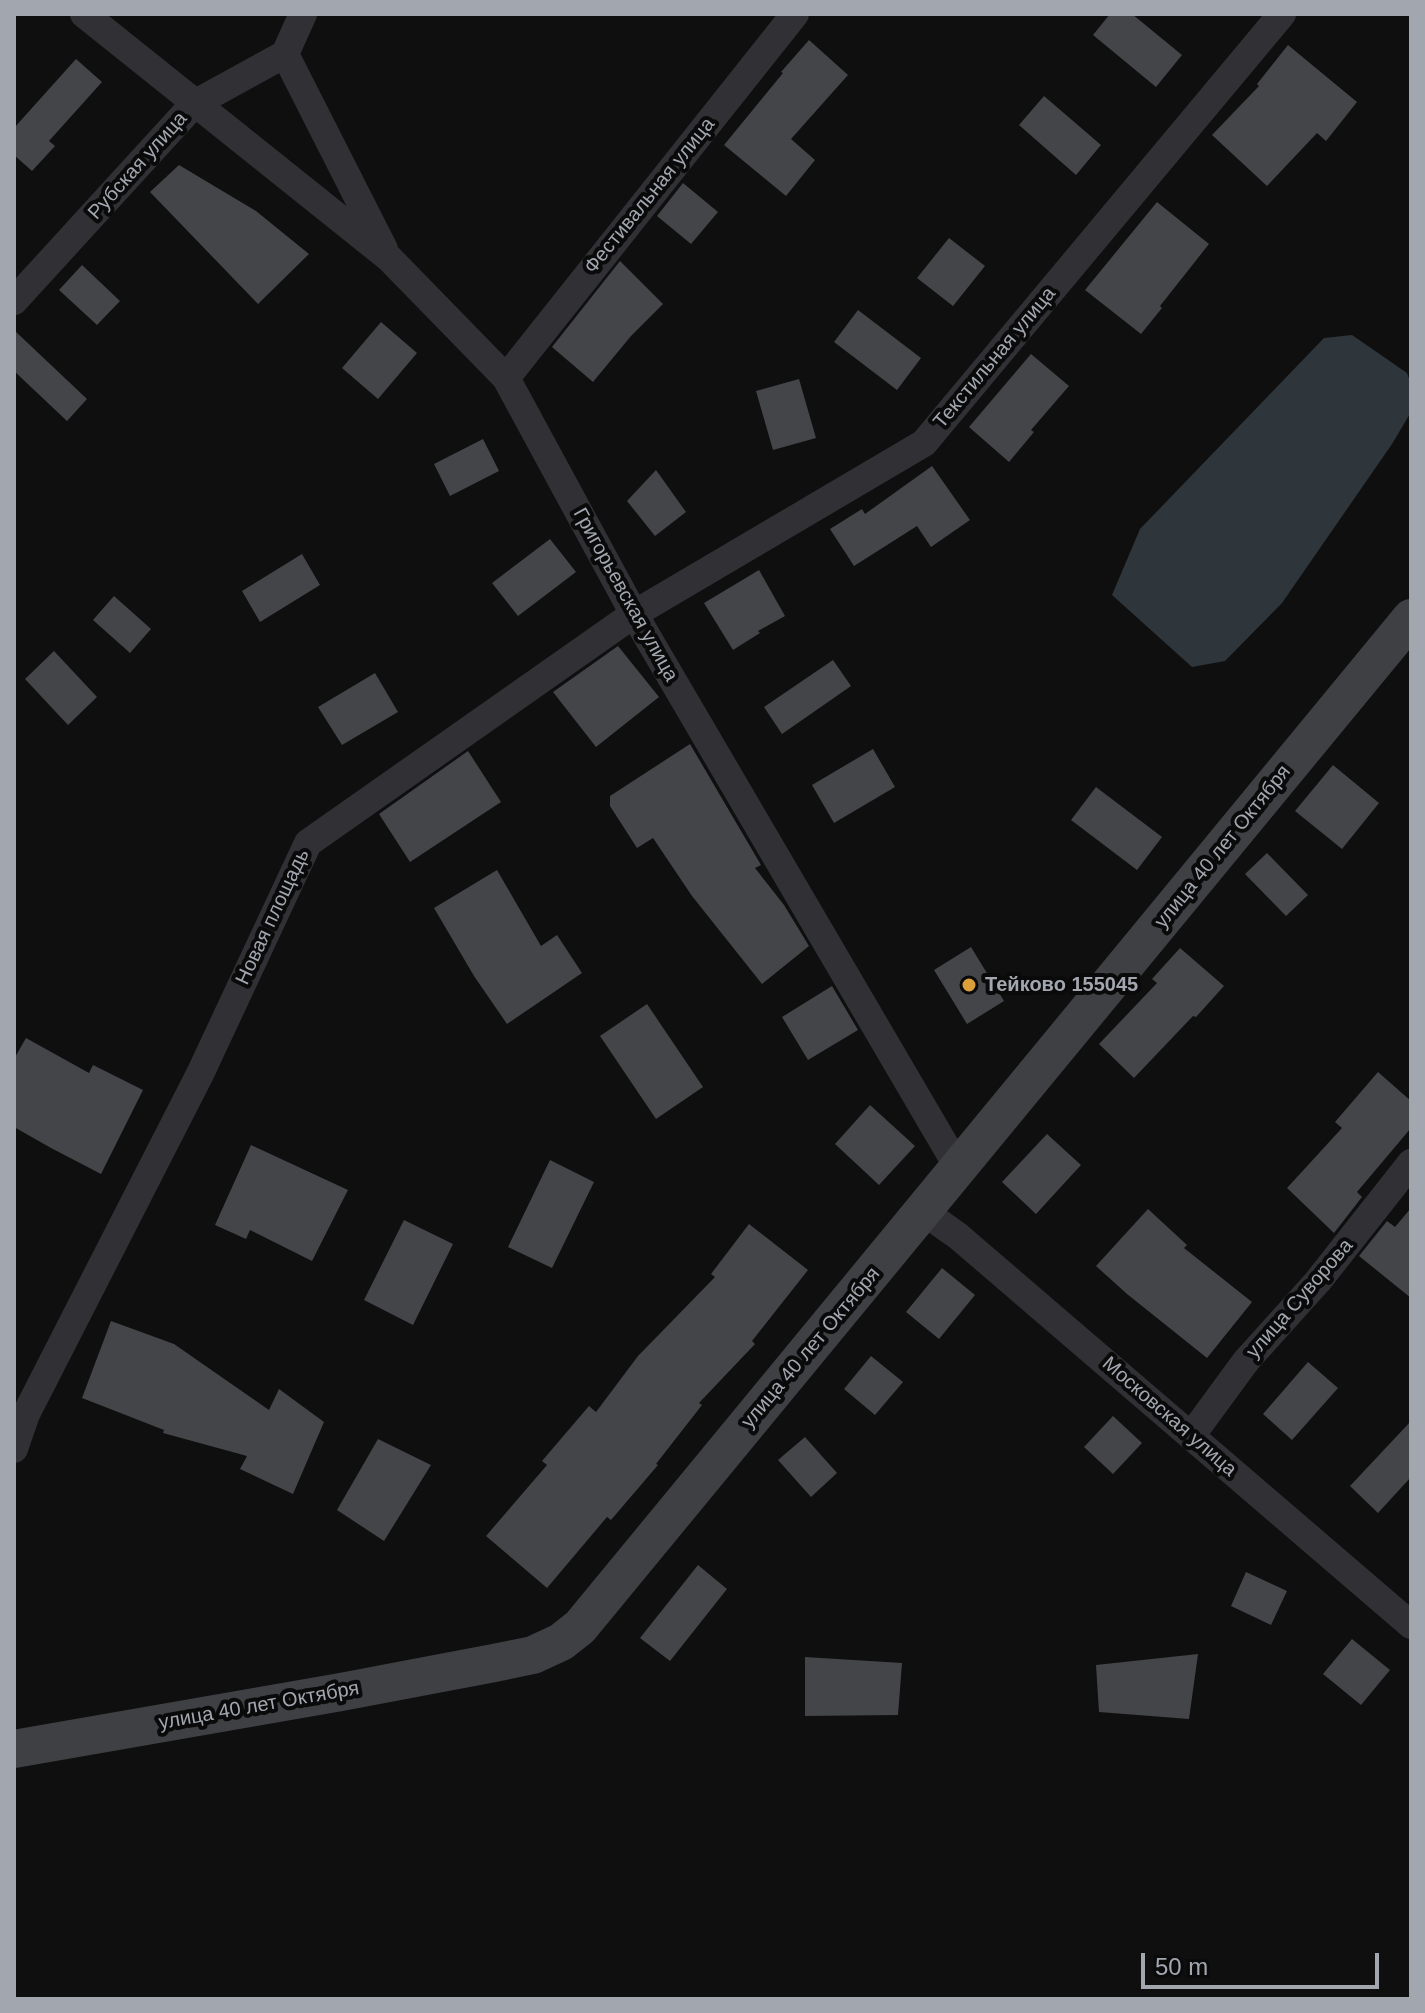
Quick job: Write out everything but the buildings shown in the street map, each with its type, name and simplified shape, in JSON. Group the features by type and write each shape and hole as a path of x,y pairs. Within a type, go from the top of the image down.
{"street":[{"name":"Григорьевская улица","path":"84,14 389,258 506,378 634,614 959,1169"},
{"path":"303,14 285,54 389,258"},
{"name":"Фестивальная улица","path":"506,378 795,14"},
{"name":"Текстильная улица","path":"383,790 634,614 924,443 1282,14"},
{"name":"Рубская улица","path":"14,301 194,104 285,54"},
{"name":"улица 40 лет Октября","path":"14,1749 533,1655 561,1642 580,1627 1411,618"},
{"name":"Новая площадь","path":"14,1449 26,1414 200,1074 308,843 383,790"},
{"name":"улица Суворова","path":"1191,1436 1246,1361 1318,1281 1411,1163"},
{"name":"Московская улица","path":"924,1212 958,1236 1411,1625"}],"shaded area":[{"path":"1352,335 1407,373 1411,384 1411,412 1282,603 1225,661 1192,667 1112,595 1140,529 1324,338"}],"place":[{"name":"Тейково 155045","path":"969,985"}]}
